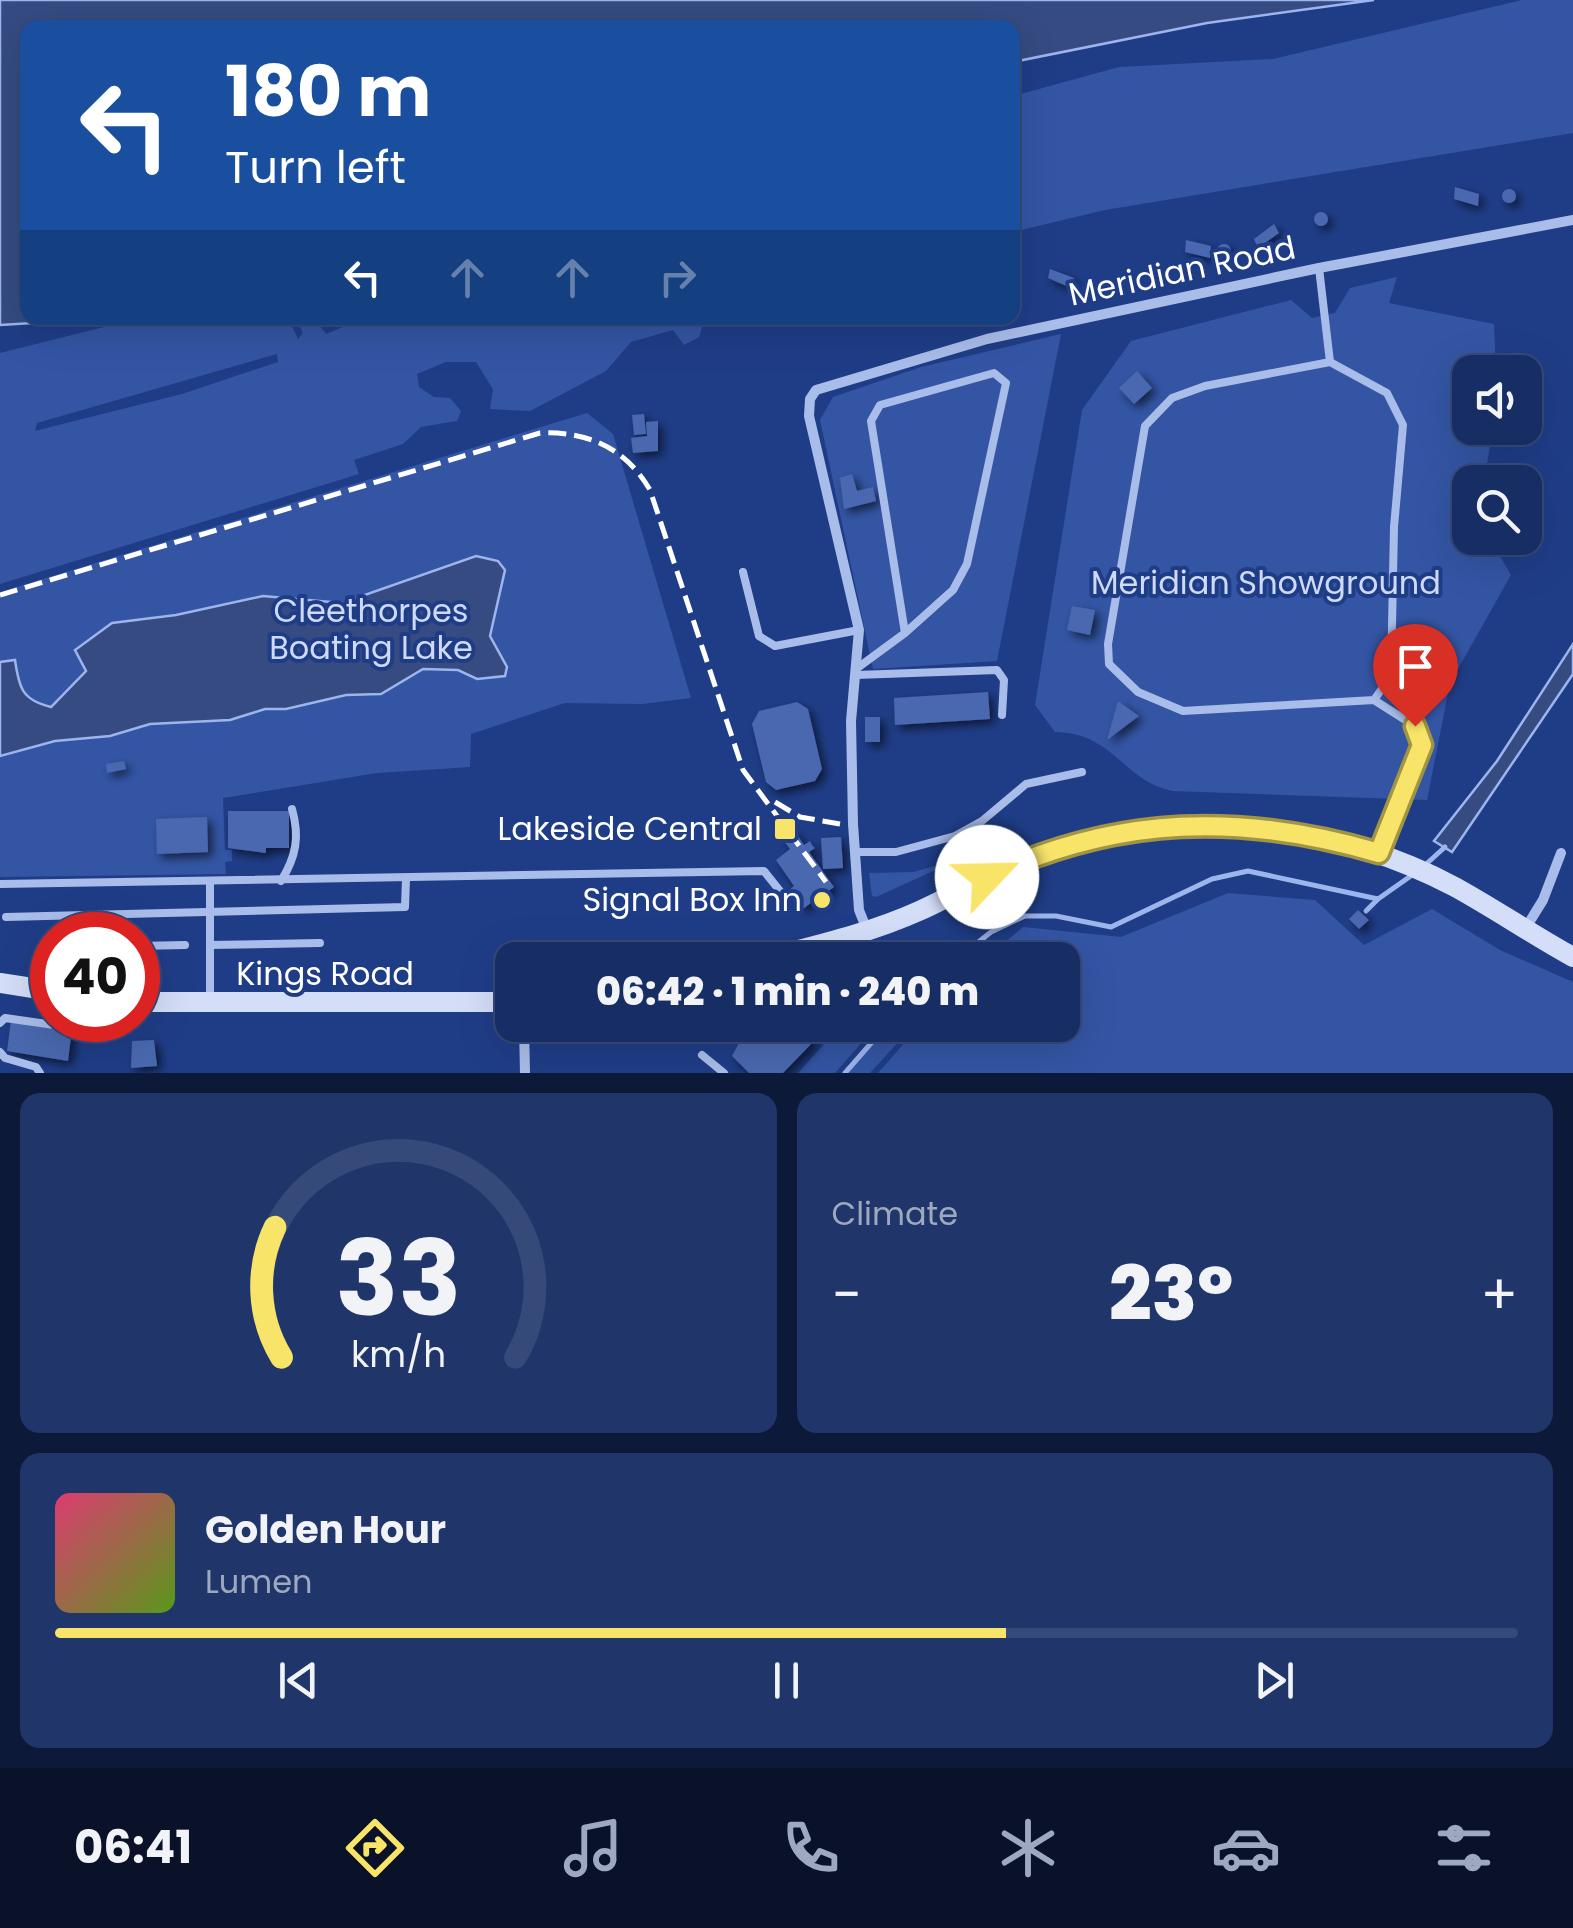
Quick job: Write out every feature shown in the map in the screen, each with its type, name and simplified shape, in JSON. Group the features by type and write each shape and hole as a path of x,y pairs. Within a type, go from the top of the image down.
{"street":[{"name":"Meridian Road","path":"867,931 859,910 851,721 858,630 809,416 810,399 816,390 986,338 1573,220"},
{"path":"826,942 867,931 1048,851 1128,832 1205,823 1329,838 1379,853 1573,957"},
{"path":"1524,930 1543,900 1561,853"},
{"path":"0,982 30,988"},
{"name":"Kings Road","path":"160,1003 495,1002"},
{"path":"525,1042 526,1073"}],"lane":[{"path":"1319,268 1330,362"},
{"path":"1374,700 1390,676 1394,527 1403,426 1387,393 1330,362 1204,386 1172,398 1145,426 1108,644 1109,664 1138,692 1183,711 1374,700 1415,726 1422,745 1379,853"},
{"path":"856,672 906,633 953,590 968,564 1006,383 994,374 880,405 872,421 906,633"},
{"path":"743,572 759,636 775,646 858,630"},
{"path":"856,672 997,670 1004,680 1002,714"},
{"path":"855,852 896,852 955,836 982,821 1036,779 1082,772"},
{"path":"280,880 294,858 297,826 292,809"},
{"path":"0,884 764,871 780,891"},
{"path":"160,912 405,907 406,878"},
{"path":"210,882 210,1004"},
{"path":"6,916 30,915"},
{"path":"210,944 320,944"},
{"path":"160,946 185,945"},
{"path":"0,1023 5,1018 30,1022"},
{"path":"0,1052 5,1058 24,1061 40,1073"},
{"path":"702,1055 724,1073"}],"green space":[{"path":"1522,0 1573,0 1573,133 1105,210 1020,230 1020,94 1119,67 1273,59"},
{"name":"Meridian Showground","path":"1397,277 1389,303 1494,324 1495,355 1452,355 1452,445 1490,445 1487,465 1452,465 1452,555 1499,555 1511,575 1450,683 1427,800 1173,791 1156,786 1092,740 1055,732 1035,705 1082,410 1131,341 1291,300 1312,318 1335,313 1350,288"},
{"path":"112,325 291,325 298,339 303,333 299,325 319,325 326,334 347,325 703,325 699,337 684,345 673,330 631,342 606,371 530,411 490,409 493,389 476,362 446,362 417,374 419,387 434,397 450,398 461,411 457,421 421,427 403,444 354,460 359,474 0,584 0,353","holes":["277,354 278,362 182,394 35,431 37,423"]},
{"path":"1061,334 997,661 873,669 820,420 833,397 921,367"},
{"name":"Cleethorpes Boating Lake","path":"587,413 613,434 691,698 642,704 565,703 471,734 470,767 377,773 223,798 225,850 232,850 232,861 225,862 226,874 0,877 0,592"},
{"path":"960,859 872,896 869,873 913,872"},
{"path":"1228,893 1315,900 1364,945 1432,909 1500,950 1573,982 1573,1073 878,1073 905,1042 1080,1042 1080,942 1005,942 1023,927 1121,937"},
{"path":"826,1042 862,1042 835,1073 798,1073"},
{"path":"874,1042 898,1042 870,1073 847,1073"}],"shaded area":[{"path":"0,0 1374,0 1207,23 1020,61 1020,20 20,20 20,324 0,325"},
{"path":"476,556 498,561 505,570 490,636 507,667 505,676 477,679 458,670 423,669 381,694 346,695 286,709 265,709 230,720 150,724 110,736 55,741 0,756 0,662 15,660 24,691 34,701 51,707 86,671 75,650 112,623 176,615 263,596 342,603"},
{"path":"1573,644 1573,674 1452,852 1434,841 1497,761"}],"building":[{"path":"1455,187 1479,194 1478,206 1454,199"},
{"path":"1509,189 1516,196 1509,203 1502,196"},
{"path":"1321,212 1328,219 1321,226 1314,219"},
{"path":"1274,224 1279,233 1258,248 1254,239"},
{"path":"1186,240 1211,246 1210,258 1185,252"},
{"path":"1224,244 1231,251 1224,258 1217,251"},
{"path":"1050,269 1074,278 1071,288 1048,278"},
{"path":"1137,371 1152,388 1134,404 1119,388"},
{"path":"644,414 646,434 634,435 632,415"},
{"path":"658,421 658,451 633,453 631,438 647,436 646,422"},
{"path":"852,474 857,491 873,487 876,501 844,509 840,478"},
{"path":"1072,606 1095,610 1090,635 1067,630"},
{"path":"988,692 990,719 895,725 894,698"},
{"path":"1118,701 1139,716 1107,740"},
{"path":"797,702 808,709 822,769 815,781 776,790 766,782 752,724 759,711"},
{"path":"865,717 880,717 880,742 865,742"},
{"path":"124,761 126,769 107,773 106,764"},
{"path":"228,811 289,811 289,848 266,848 266,853 228,848"},
{"path":"207,817 208,852 157,854 156,819"},
{"path":"793,829 804,845 810,841 815,848 809,852 834,887 823,895 827,901 821,905 816,899 803,909 789,890 794,886 776,860 790,849 781,837"},
{"path":"841,837 843,868 823,869 821,838"},
{"path":"1358,910 1369,920 1359,929 1349,919"},
{"path":"11,1020 30,1023 30,1042 70,1042 68,1061 7,1051"},
{"path":"132,1042 154,1042 157,1066 131,1068"},
{"path":"739,1042 813,1042 783,1073 749,1073 732,1056"}],"waterway":[{"path":"1424,866 1445,847"},
{"path":"978,942 1025,916 1056,916 1111,927 1212,879 1248,871 1378,899 1415,873"},
{"path":"1366,911 1378,899"},
{"path":"845,1073 872,1042"}],"railway":[{"path":"0,595 540,433 589,439 629,463 650,490 743,770 826,882"},
{"path":"775,802 800,817 840,824"}],"place":[{"name":"Lakeside Central","path":"785,829"},
{"name":"Signal Box Inn","path":"822,900"}],"route":[{"path":"987,877 1048,851 1095,838 1205,823 1329,838 1379,853 1422,745 1415,726"}]}
